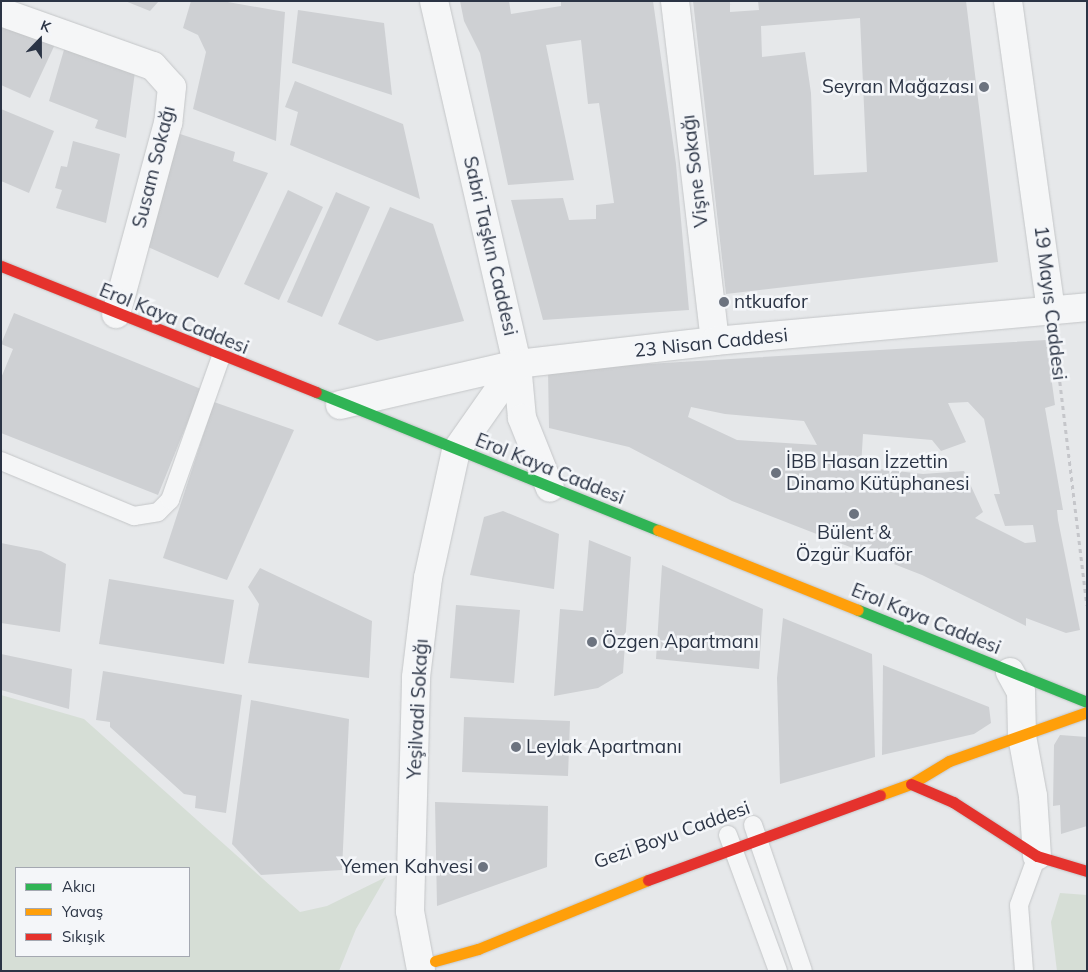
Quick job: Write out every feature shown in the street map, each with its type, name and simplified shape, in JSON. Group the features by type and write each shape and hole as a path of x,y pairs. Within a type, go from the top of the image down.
{"main road":[{"name":"Erol Kaya Caddesi","path":"1,266 340,405 1087,702"},
{"path":"916,766 949,761 1087,712"},
{"path":"425,967 478,949 594,900 742,833 911,784 949,761"},
{"path":"911,784 953,802 1037,856 1087,871"},
{"path":"425,967 466,938"}],"street":[{"name":"Sabri Taşkın Caddesi","path":"434,1 517,364 522,418 550,488"},
{"name":"Vişne Sokağı","path":"675,1 715,341"},
{"name":"19 Mayıs Caddesi","path":"1008,1 1051,312"},
{"name":"Susam Sokağı","path":"1,12 153,66 172,87 168,123 116,314"},
{"name":"23 Nisan Caddesi","path":"340,405 517,364 715,341 1051,312 1087,307"},
{"path":"456,451 517,364"},
{"name":"Yeşilvadi Sokağı","path":"425,967 410,911 416,677 428,578 456,451"},
{"path":"1010,672 1021,692 1022,736 1033,796 1037,856"}],"lane":[{"path":"1,461 134,516 158,512 170,500 221,357"},
{"path":"742,833 778,971"},
{"path":"742,833 803,971"},
{"path":"1024,971 1019,905 1037,856"}],"path":[{"name":"19 Mayıs Caddesi","path":"1051,312 1087,605"}],"shaded area":[{"path":"1,695 84,719 300,912 327,906 386,877 356,929 339,971 1,971"},
{"path":"1060,893 1087,895 1087,971 1057,971 1051,922"}],"building":[{"path":"125,1 159,1 150,11"},
{"path":"191,1 222,1 285,12 276,141 193,109 206,52 198,35 183,28"},
{"path":"460,1 509,1 511,14 561,6 561,1 653,1 676,164 689,310 543,320 511,200 563,198 569,220 596,219 596,205 614,203 599,103 588,104 581,40 546,45 574,180 508,185 480,53 464,21"},
{"path":"693,1 730,1 730,12 759,10 758,1 966,1 998,262 726,294","holes":["860,18 867,172 814,175 811,93 805,52 762,57 761,26"]},
{"path":"298,10 384,23 392,95 292,63"},
{"path":"1,15 57,40 30,98 1,85"},
{"path":"66,43 135,72 126,138 95,128 98,120 49,101"},
{"path":"295,81 403,124 420,199 290,145 298,112 285,107"},
{"path":"1,109 54,131 29,193 1,181"},
{"path":"177,133 235,152 233,161 268,173 218,278 148,247"},
{"path":"73,141 120,154 106,223 56,208 62,190 55,188 61,166 67,167"},
{"path":"288,190 323,207 279,300 244,284"},
{"path":"336,192 370,207 322,317 287,302"},
{"path":"390,207 433,224 464,321 377,341 338,324"},
{"path":"14,313 201,389 158,495 1,433 1,378 13,349 1,344"},
{"path":"1046,340 1055,405 1045,408 1063,510 1057,510 1058,520 1080,630 1066,633 1026,618 1026,626 922,575 732,501 629,447 549,428 548,370","holes":["968,402 984,419 1000,494 994,494 1005,526 1033,525 1036,542 1025,543 975,518 983,512 964,471 923,474 861,467 863,434 932,440 941,451 966,442 948,403","691,407 725,414 804,421 817,445 737,440 688,417"]},
{"path":"214,402 294,430 227,580 163,558"},
{"path":"503,511 559,534 554,589 470,575 484,517"},
{"name":"Özgen Apartmanı","path":"589,540 631,557 623,673 598,688 554,696 560,609 583,611"},
{"path":"1,543 41,551 66,564 60,632 1,623"},
{"path":"662,565 763,609 759,669 656,659"},
{"path":"260,568 372,621 369,678 248,663 259,604 248,587"},
{"path":"109,579 234,600 224,664 99,644"},
{"path":"456,605 520,610 514,683 450,678"},
{"path":"783,618 872,654 875,757 780,784 777,678"},
{"path":"1,654 72,669 69,709 1,690"},
{"path":"883,665 989,707 991,723 974,734 882,755"},
{"path":"103,671 242,695 226,813 195,808 196,796 184,794 110,727 110,722 96,720"},
{"path":"251,700 349,719 342,870 261,875 232,844"},
{"name":"Leylak Apartmanı","path":"464,717 570,721 568,776 462,772"},
{"path":"1060,735 1087,737 1087,826 1061,834 1060,805 1053,806 1054,745"},
{"path":"435,802 548,806 547,867 437,906"}],"traffic: fast":[{"path":"316,392 658,530"},
{"path":"858,610 1087,702"}],"traffic: slow":[{"path":"658,530 858,610"},
{"path":"880,795 911,784 949,761 1087,712"},
{"path":"435,961 478,949 648,880"}],"traffic: jam":[{"path":"1,266 316,392"},
{"path":"911,784 953,802 1037,856 1087,871"},
{"path":"648,880 880,795"}],"place":[{"name":"Seyran Mağazası","path":"984,87"},
{"name":"ntkuafor","path":"724,302"},
{"name":"İBB Hasan İzzettin Dinamo Kütüphanesi","path":"776,473"},
{"name":"Bülent & Özgür Kuaför","path":"854,514"},
{"name":"Özgen Apartmanı","path":"592,642"},
{"name":"Leylak Apartmanı","path":"516,747"},
{"name":"Yemen Kahvesi","path":"483,867"}]}
